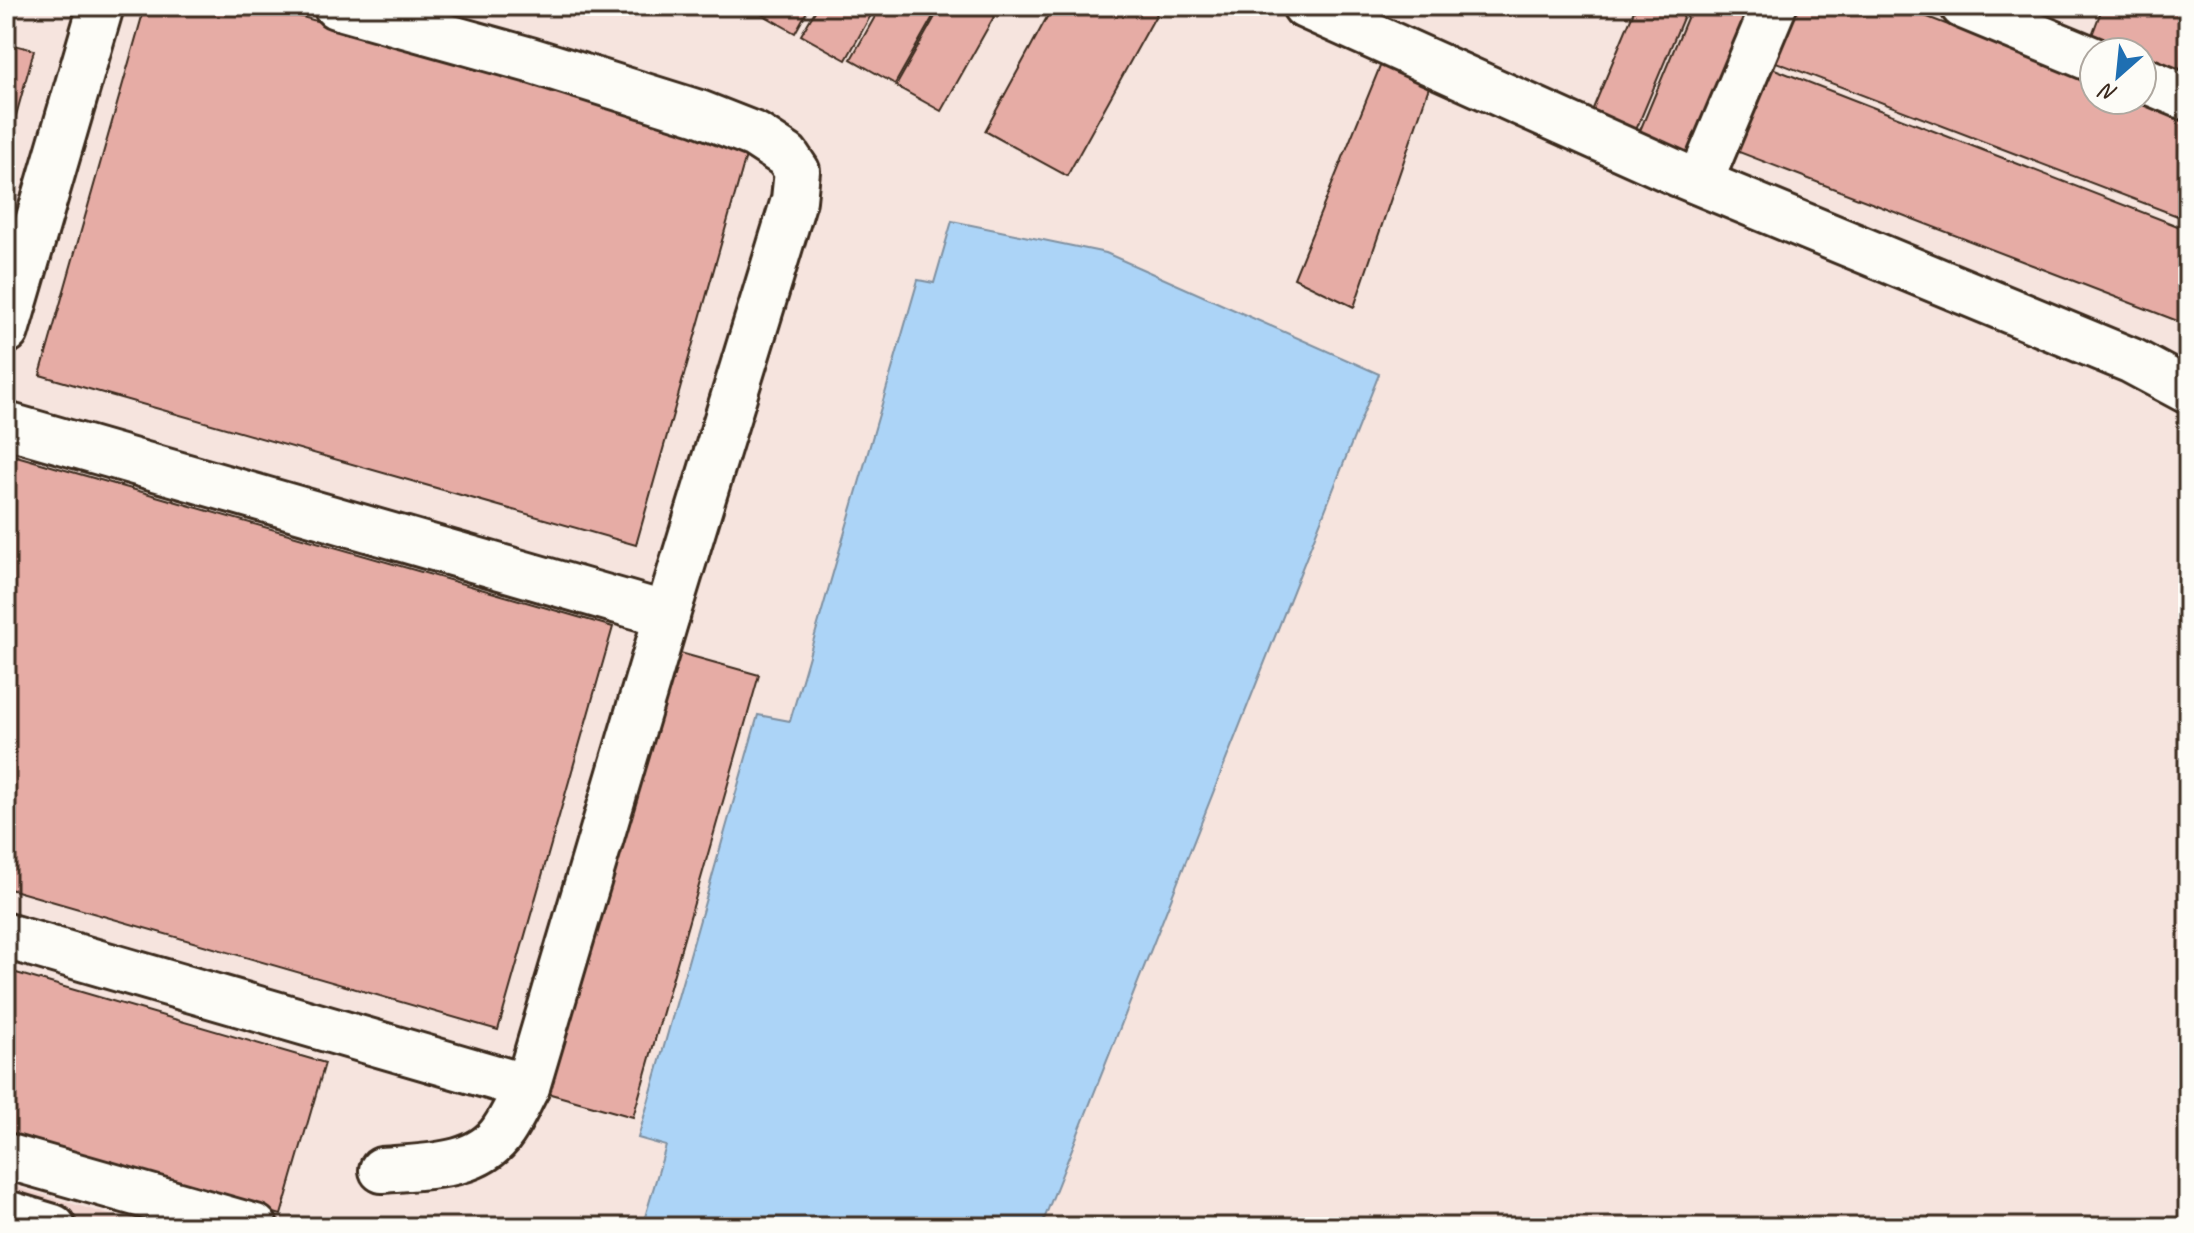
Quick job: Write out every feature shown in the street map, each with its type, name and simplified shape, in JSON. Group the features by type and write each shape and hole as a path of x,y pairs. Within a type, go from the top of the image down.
{"lane":[{"path":"6,331 101,6"},
{"path":"336,6 530,60 699,113 755,135 787,156 797,171 794,200 527,1087 502,1134 479,1153 454,1162 382,1170"},
{"path":"1305,6 1700,182 2132,361 2188,391"},
{"path":"1700,182 1774,6"},
{"path":"1963,6 2078,53"},
{"path":"2158,86 2188,98"},
{"path":"6,425 667,615"},
{"path":"6,936 527,1087"},
{"path":"6,1156 255,1227"},
{"path":"6,1213 53,1227"}],"shaded area":[{"path":"6,1184 150,1227 6,1227"}],"water":[{"path":"952,221 1106,253 1379,374 1041,1227 642,1227 666,1146 638,1138 758,715 790,721 918,280 934,283"}],"building":[{"path":"145,6 264,6 749,145 636,545 40,375"},
{"path":"752,6 810,6 795,33"},
{"path":"818,6 876,6 846,60 801,35"},
{"path":"881,6 939,6 895,84 851,59"},
{"path":"941,6 1000,6 941,111 896,86"},
{"path":"1053,6 1161,6 1067,176 985,131"},
{"path":"1636,6 1688,6 1636,130 1592,111"},
{"path":"1692,6 1750,6 1688,153 1639,133"},
{"path":"1782,6 1899,6 2078,75 2078,116 2158,116 2158,106 2188,117 2188,220 1763,57"},
{"path":"2103,6 2188,6 2188,74 2158,62 2158,36 2092,35"},
{"path":"6,43 34,50 6,152"},
{"path":"1759,63 2188,230 2188,325 1726,147"},
{"path":"1381,64 1430,84 1354,307 1294,278"},
{"path":"6,453 613,627 498,1030 6,888"},
{"path":"666,649 759,675 633,1117 540,1091"},
{"path":"6,970 325,1063 281,1215 6,1134"}]}
